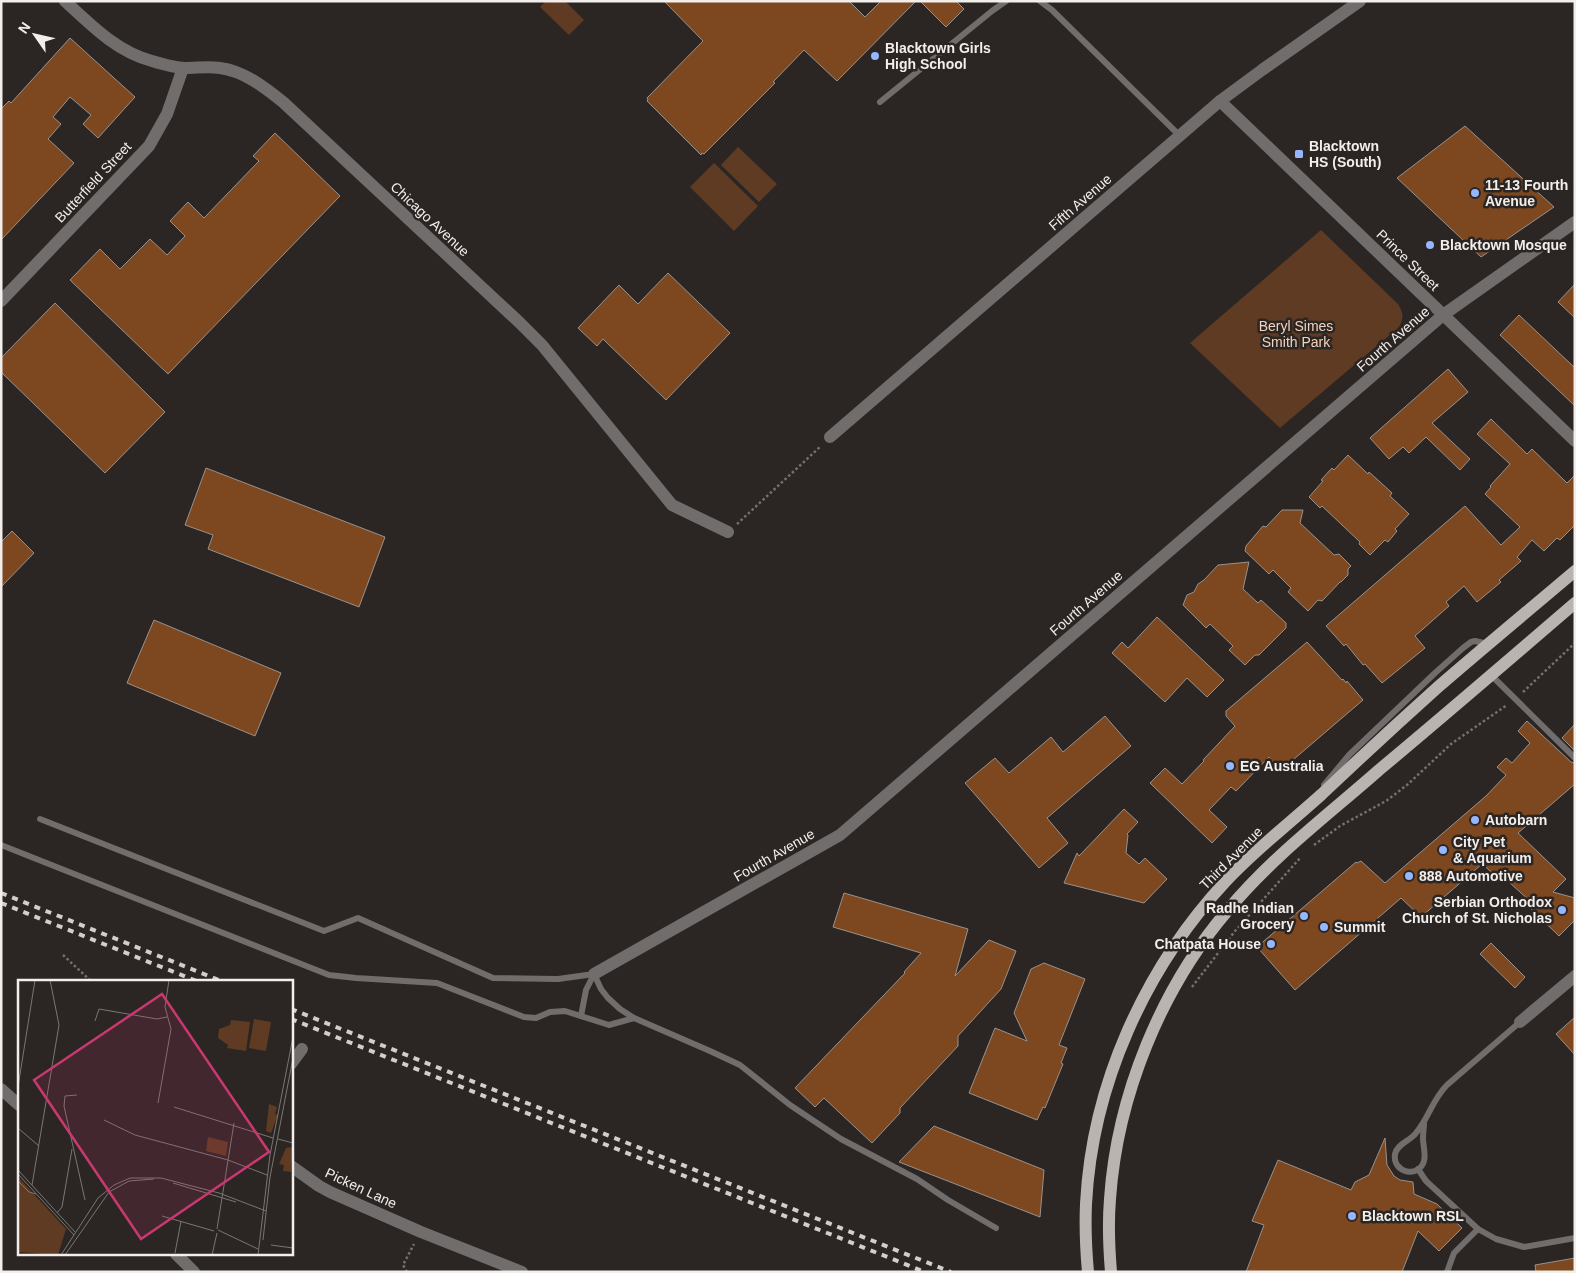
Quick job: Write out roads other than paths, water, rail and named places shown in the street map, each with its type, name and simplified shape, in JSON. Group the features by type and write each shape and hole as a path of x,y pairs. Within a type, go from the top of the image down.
{"main road":[{"name":"Third Avenue","path":"1088,1272 1086,1205 1091,1158 1099,1118 1112,1070 1134,1016 1173,947 1225,882 1256,851 1311,804 1406,715 1575,571"},
{"path":"1111,1272 1110,1199 1115,1160 1131,1088 1141,1058 1156,1024 1175,986 1192,958 1228,910 1268,868 1575,603"}],"street":[{"name":"Chicago Avenue","path":"65,1 104,37 122,48 151,61 183,68 220,68 236,72 252,80 283,102 542,345 672,505 728,532"},
{"name":"Fifth Avenue","path":"830,438 1220,101 1360,1"},
{"name":"Butterfield Street","path":"1,301 148,146 168,114 183,68"},
{"name":"Prince Street","path":"1220,101 1575,441"},
{"name":"Fourth Avenue","path":"594,974 840,835 1443,315 1575,222"},
{"path":"1520,1022 1575,976"},
{"path":"292,1063 302,1049"},
{"path":"1,1089 18,1104"},
{"name":"Picken Lane","path":"292,1167 330,1192 421,1232 522,1272"},
{"path":"178,1256 194,1272"}],"lane":[{"path":"880,102 1006,1"},
{"path":"1040,1 1052,10 1180,136"},
{"path":"1491,675 1575,758"},
{"path":"40,818 324,932 358,918 493,978 558,979 594,974"},
{"path":"1,845 329,974 356,978 437,983 524,1016 536,1018 550,1012 565,1011 609,1025 634,1018"},
{"path":"581,1016 586,990 594,974"},
{"path":"594,974 601,989 608,998 634,1018 740,1065 790,1105 841,1139 917,1179 948,1200 996,1228"},
{"path":"1424,1123 1424,1161 1414,1172 1405,1172 1397,1166 1395,1156 1398,1147 1411,1138 1424,1123 1438,1094 1520,1022"},
{"path":"1418,1169 1426,1181 1478,1229 1496,1239 1524,1247 1575,1238"},
{"path":"1447,1272 1454,1253 1478,1229"}],"railway":[{"path":"1,893 219,980"},
{"path":"1,903 194,980"},
{"path":"292,1009 951,1272"},
{"path":"292,1019 925,1272"}],"place":[{"name":"Blacktown Girls High School","path":"875,56"},
{"name":"Blacktown HS (South)","path":"1299,154"},
{"name":"11-13 Fourth Avenue","path":"1475,193"},
{"name":"Blacktown Mosque","path":"1430,245"},
{"name":"EG Australia","path":"1230,766"},
{"name":"Autobarn","path":"1475,820"},
{"name":"City Pet & Aquarium","path":"1443,850"},
{"name":"888 Automotive","path":"1409,876"},
{"name":"Serbian Orthodox Church of St. Nicholas","path":"1562,910"},
{"name":"Radhe Indian Grocery","path":"1304,916"},
{"name":"Summit","path":"1324,927"},
{"name":"Chatpata House","path":"1271,944"},
{"name":"Blacktown RSL","path":"1352,1216"}],"park label":[{"name":"Beryl Simes Smith Park","path":"1296,334"}]}
